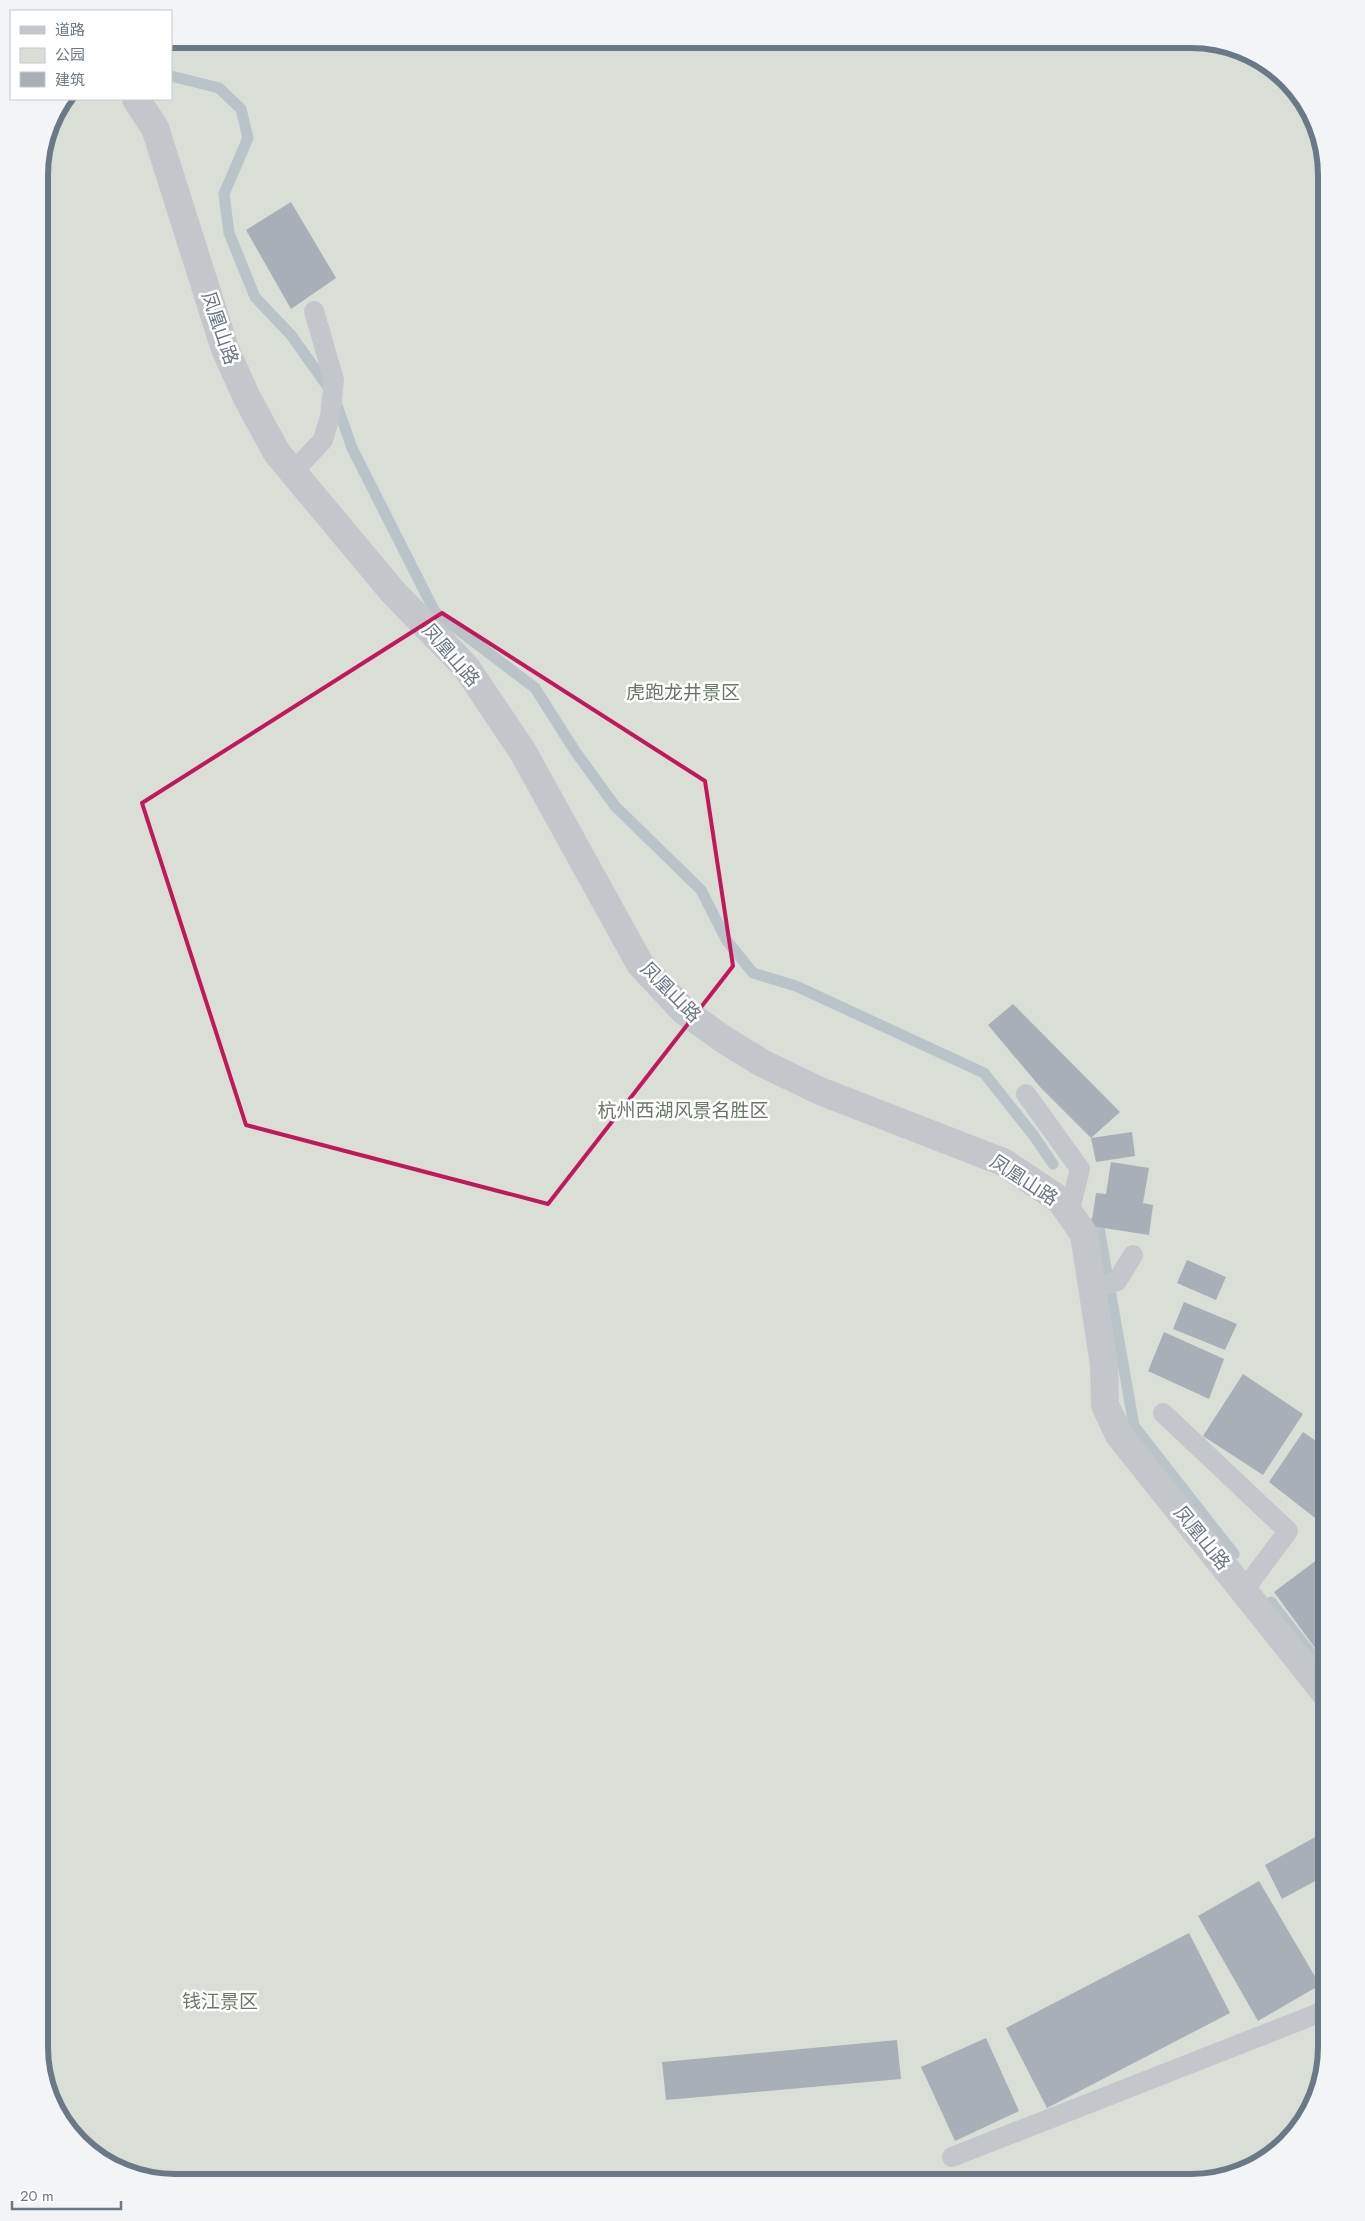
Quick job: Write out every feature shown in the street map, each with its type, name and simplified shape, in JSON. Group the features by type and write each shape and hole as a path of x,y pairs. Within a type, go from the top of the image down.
{"street":[{"name":"凤凰山路","path":"137,100 154,128 225,349 247,398 277,453 393,592 466,667 523,752 640,964 684,1010 723,1039 762,1063 820,1091 1003,1162 1060,1200 1084,1234 1104,1364 1106,1405 1119,1435 1318,1684"}],"lane":[{"path":"292,472 323,440 330,416 334,380 314,311"},
{"path":"1026,1094 1080,1169 1069,1213"},
{"path":"1092,1290 1117,1281 1132,1255"},
{"path":"1163,1412 1288,1531 1244,1590"},
{"path":"952,2157 1318,2013"}],"highlighted area":[{"path":"442,613 705,781 733,966 548,1204 246,1125 142,803"}],"green space":[{"name":"虎跑龙井景区","path":"172,48 1199,48 1231,54 1261,69 1286,91 1304,118 1313,142 1318,175 1318,2046 1311,2087 1296,2117 1274,2142 1247,2160 1215,2171 1190,2174 166,2173 134,2167 104,2152 79,2130 61,2103 52,2079 48,2046 48,166 57,126 72,100 172,100"}],"building":[{"path":"291,202 336,278 291,309 246,230"},
{"path":"1013,1004 1120,1112 1091,1138 1041,1088 988,1025"},
{"path":"1132,1132 1135,1156 1096,1162 1091,1138"},
{"path":"1111,1162 1149,1168 1143,1203 1153,1205 1149,1235 1091,1226 1096,1193 1106,1194"},
{"path":"1187,1260 1226,1277 1216,1300 1177,1283"},
{"path":"1184,1302 1237,1324 1225,1350 1173,1329"},
{"path":"1164,1332 1224,1359 1209,1399 1148,1371"},
{"path":"1243,1374 1303,1414 1263,1475 1203,1436"},
{"path":"1303,1432 1318,1442 1318,1520 1269,1482"},
{"path":"1318,1559 1318,1652 1274,1592"},
{"path":"1318,1835 1318,1879 1282,1899 1265,1865"},
{"path":"1259,1881 1318,1982 1318,1986 1258,2021 1198,1916"},
{"path":"1189,1933 1230,2013 1047,2108 1006,2028"},
{"path":"986,2038 1019,2111 955,2141 921,2067"},
{"path":"897,2040 901,2079 666,2100 662,2062"}],"waterway":[{"path":"172,76 219,88 241,109 248,138 224,194 229,233 255,297 291,335 333,394 352,448 435,612 535,688 575,751 615,806 701,890 727,941 753,973 796,986 984,1073 1034,1136 1053,1164"},
{"path":"1095,1222 1099,1228 1134,1426 1234,1554"},
{"path":"1271,1602 1313,1656"}],"park label":[{"name":"杭州西湖风景名胜区","path":"683,1110"},
{"name":"钱江景区","path":"220,2001"}]}
